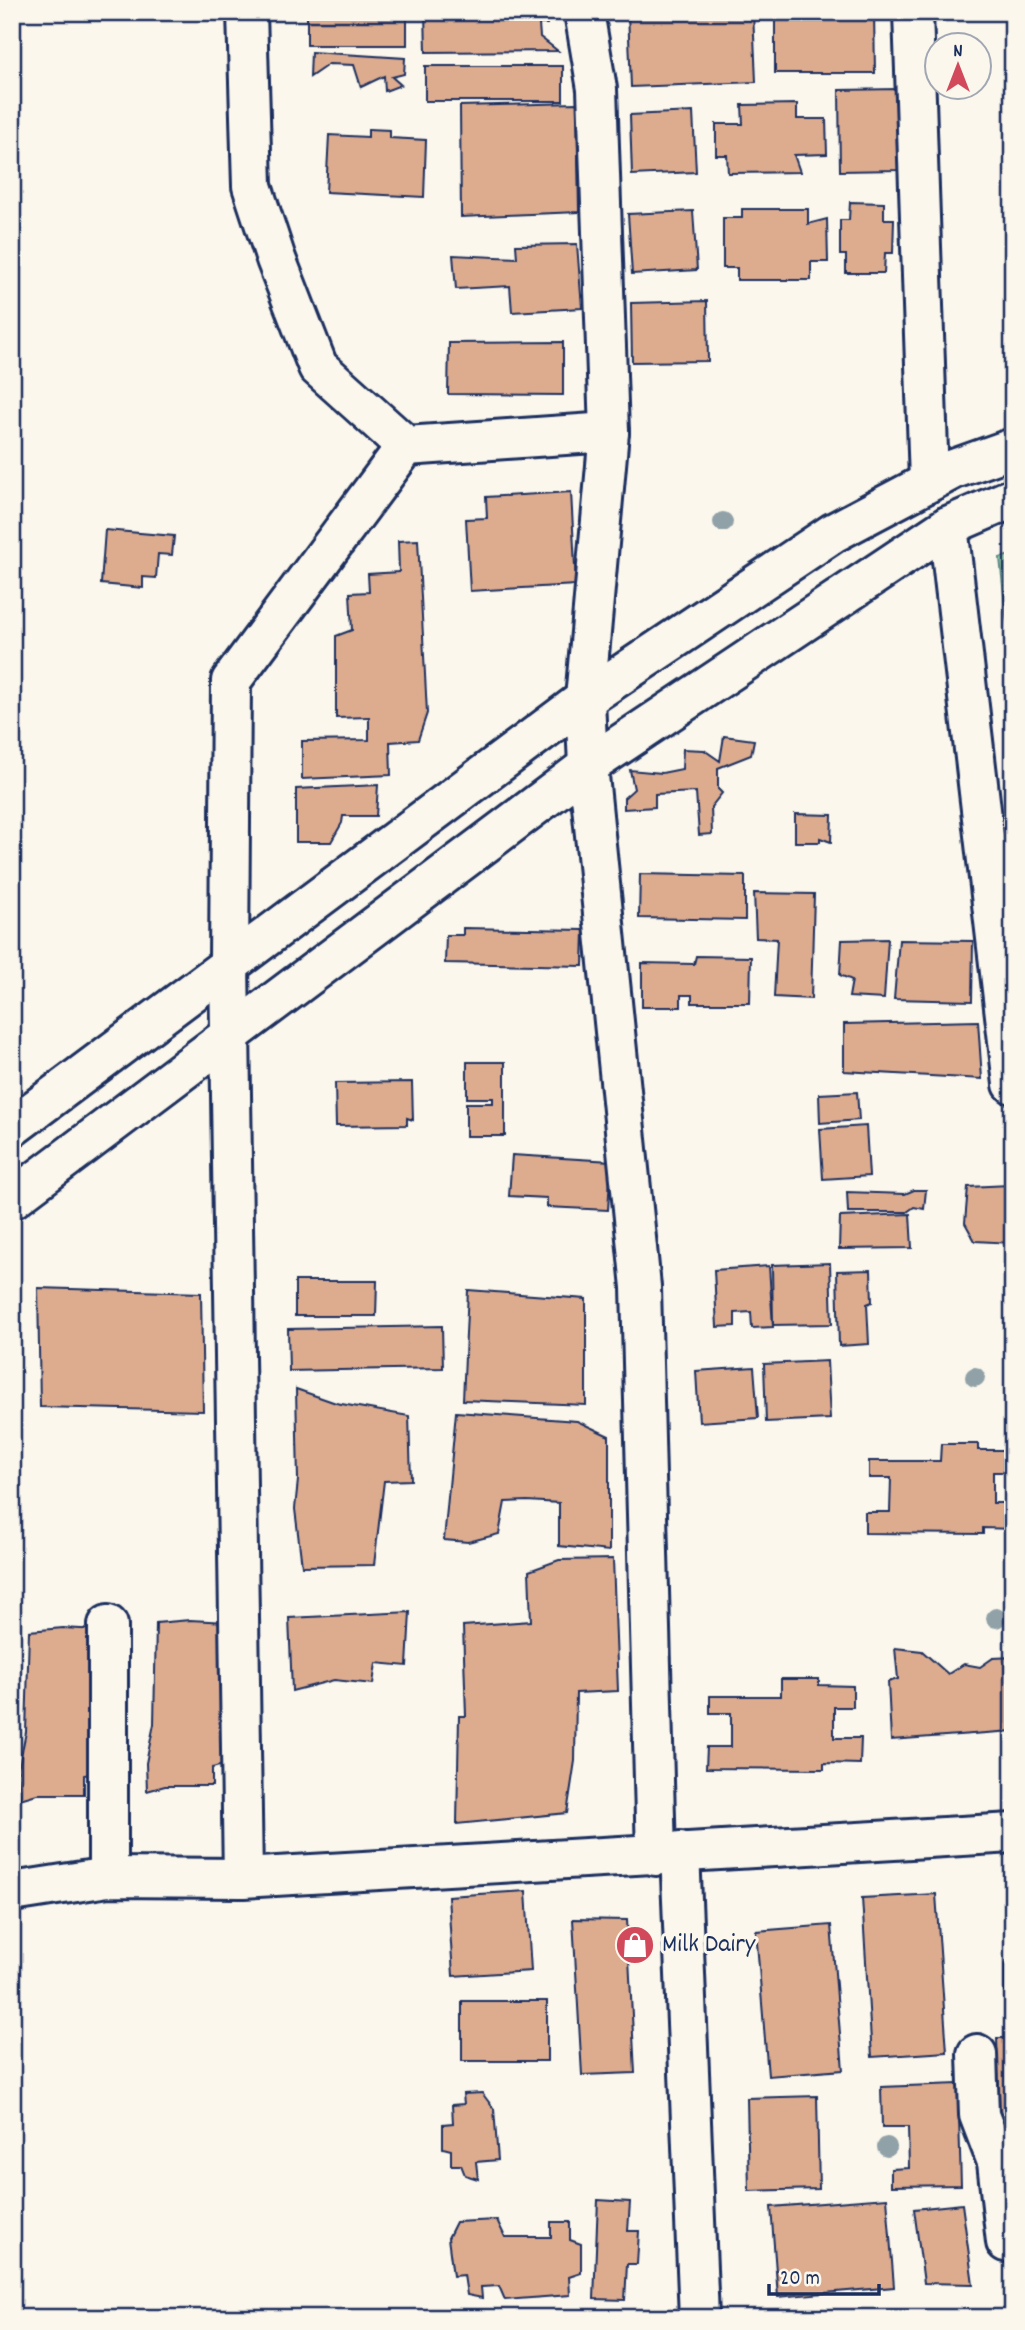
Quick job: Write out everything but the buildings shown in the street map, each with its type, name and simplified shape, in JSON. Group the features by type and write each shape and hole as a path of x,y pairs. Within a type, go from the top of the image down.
{"street":[{"path":"247,12 252,186 276,260 318,367 406,446 609,432"},
{"path":"584,12 597,89 609,432 585,699 588,766 641,1287 668,1854 699,2318"},
{"path":"913,12 929,481"},
{"path":"243,1878 229,964 231,681 406,446"},
{"path":"12,1127 585,699 833,533 929,481 1013,449"},
{"path":"12,1199 230,1032 588,766 948,526 1013,498"},
{"path":"948,526 1013,1084"},
{"path":"108,1625 108,1877"},
{"path":"12,1892 108,1877 243,1878 1013,1833"},
{"path":"976,2054 979,2115 997,2162 1006,2242 1013,2242"}],"green space":[{"path":"1013,554 1013,680 1000,558"}],"place":[{"name":"Milk Dairy","path":"635,1945"}]}
